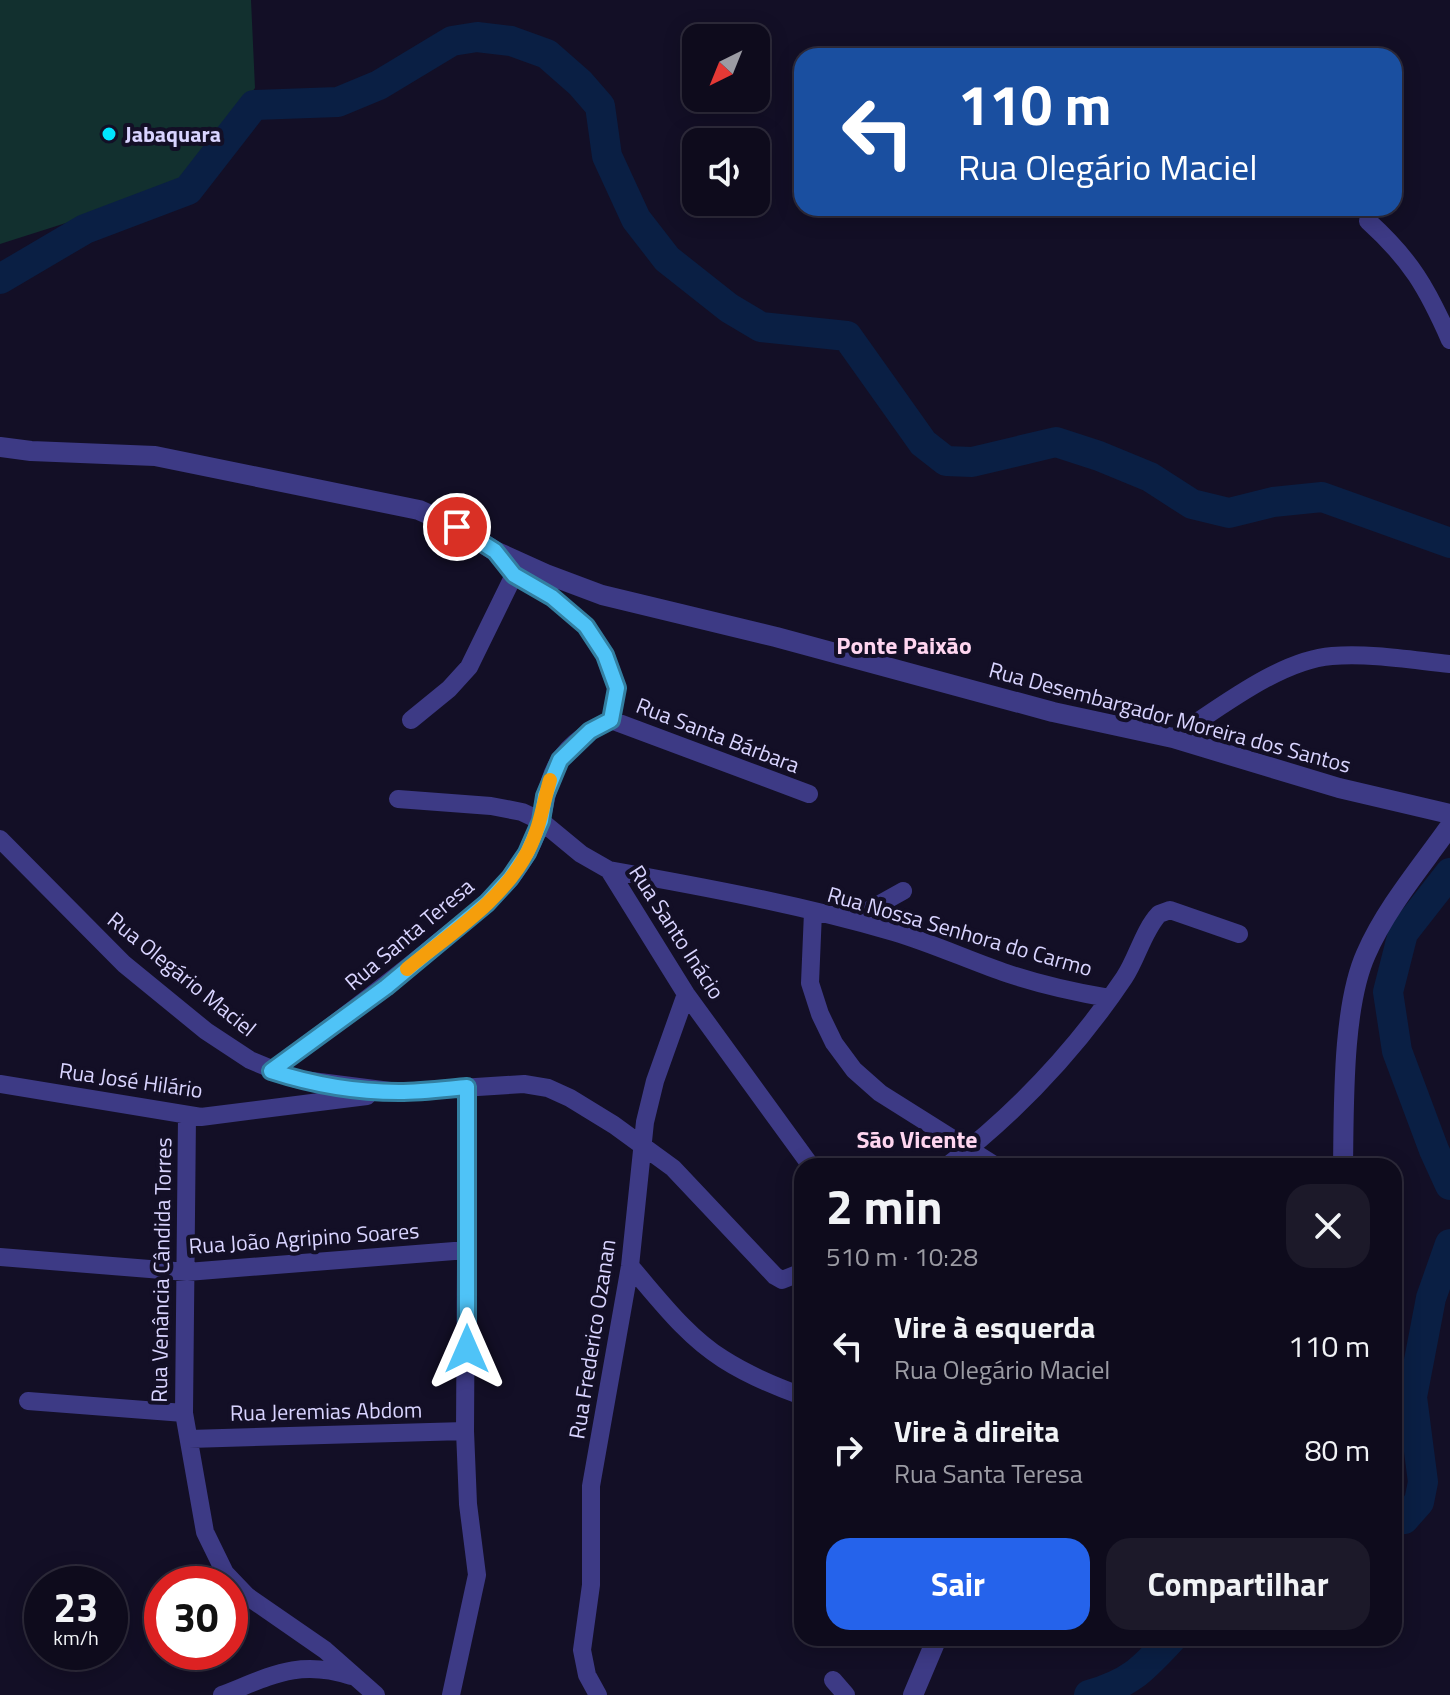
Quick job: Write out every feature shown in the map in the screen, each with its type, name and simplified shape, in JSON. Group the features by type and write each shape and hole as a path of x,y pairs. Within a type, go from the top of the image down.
{"street":[{"path":"1368,221 1395,245 1413,268 1450,340"},
{"name":"Rua Desembargador Moreira dos Santos","path":"0,447 155,456 419,510 457,527 495,551 602,595 776,637 1053,712 1173,738 1339,788 1450,814"},
{"path":"495,551 514,575 552,597 586,626 605,655 617,688 611,720"},
{"path":"411,720 449,689 469,667 514,575"},
{"path":"1173,738 1247,690 1293,666 1332,656 1368,656 1450,664"},
{"name":"Rua Santa Bárbara","path":"611,720 809,794"},
{"name":"Rua Santa Teresa","path":"271,1071 386,987 487,903 527,853 541,821 548,786 560,760 590,731 611,720"},
{"name":"Rua Santo Inácio","path":"398,799 491,806 522,812 541,821 581,854 609,870 686,994 805,1158"},
{"path":"1343,1158 1347,1061 1354,988 1366,954 1387,916 1450,826"},
{"name":"Rua Olegário Maciel","path":"0,839 124,964 206,1031 271,1071 309,1081 398,1092 524,1084 548,1088 570,1098 641,1143 673,1168 775,1276 782,1280 794,1275"},
{"name":"Rua Nossa Senhora do Carmo","path":"609,870 851,920 930,943 1007,973 1069,991 1109,998"},
{"path":"851,920 903,891"},
{"path":"957,1158 1030,1095 1109,998 1131,966 1159,914 1170,910 1239,934"},
{"path":"813,912 810,983 834,1043 854,1070 880,1093 983,1158"},
{"name":"Rua Frederico Ozanan","path":"598,1695 587,1675 582,1650 591,1585 590,1497 630,1266 641,1143 655,1081 686,994"},
{"name":"Rua José Hilário","path":"0,1084 187,1116 230,1114 398,1092"},
{"path":"451,1695 472,1610 477,1575 468,1504 465,1431 467,1087"},
{"name":"Rua Venância Cândida Torres","path":"28,1401 184,1413 187,1116"},
{"name":"Rua João Agripino Soares","path":"0,1257 187,1272 467,1250"},
{"path":"630,1266 690,1334 721,1358 766,1383 794,1393"},
{"path":"184,1413 205,1532 225,1573 247,1596 303,1634 362,1680 376,1695"},
{"name":"Rua Jeremias Abdom","path":"189,1439 465,1431"},
{"path":"913,1695 934,1646"},
{"path":"222,1695 303,1668 325,1668 362,1680"},
{"path":"833,1680 846,1695"}],"green space":[{"name":"Jabaquara","path":"0,0 251,0 255,88 181,180 0,244"}],"waterway":[{"path":"0,279 85,229 188,190 254,105 338,102 379,85 452,41 477,37 511,41 547,54 580,83 600,106 607,156 636,219 667,259 729,308 761,327 847,336 923,443 946,461 972,462 1056,442 1150,477 1192,504 1229,513 1273,502 1322,497 1450,543"},
{"path":"1450,873 1403,933 1388,992 1397,1051 1450,1185"},
{"path":"1402,1519 1419,1502 1423,1482 1412,1397 1431,1298 1450,1244"},
{"path":"1089,1695 1126,1680 1164,1646"}],"slow traffic":[{"path":"407,969 487,903 510,878 527,853 541,821 550,780"}],"place":[{"name":"Jabaquara","path":"109,134"}],"district":[{"name":"Ponte Paixão","path":"904,645"},
{"name":"São Vicente","path":"917,1139"}],"route":[{"path":"457,527 495,551 514,575 552,597 586,626 605,655 617,688 611,720 590,731 560,760 551,776 541,821 527,853 487,903 386,987 271,1071 336,1086 398,1092 467,1087 467,1349"}]}
